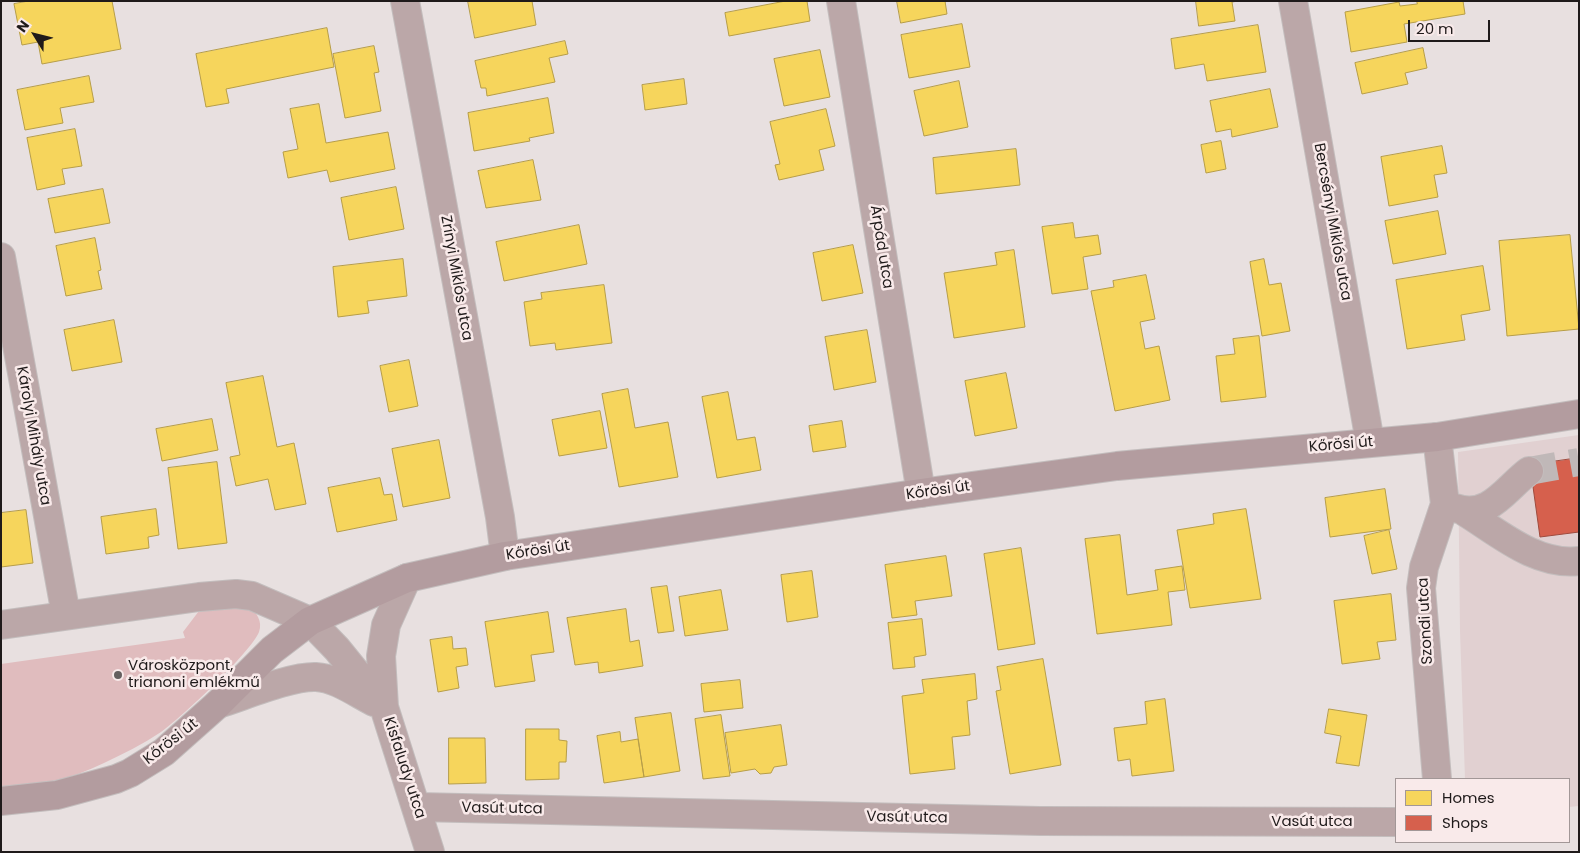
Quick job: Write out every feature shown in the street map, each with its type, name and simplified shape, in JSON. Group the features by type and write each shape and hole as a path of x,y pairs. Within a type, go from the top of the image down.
{"main road":[{"name":"Kőrösi út","path":"1,801 57,795 130,774 164,752 218,704 272,650 310,621 408,578 505,556 921,493 1117,466 1437,437 1579,414"}],"street":[{"name":"Zrínyi Miklós utca","path":"405,1 496,497 505,556"},
{"name":"Árpád utca","path":"841,1 921,493"},
{"name":"Bercsényi Miklós utca","path":"1293,1 1370,442"},
{"name":"Károlyi Mihály utca","path":"1,257 66,616"},
{"name":"Szondi utca","path":"1437,437 1455,508 1424,567 1421,588 1438,778"},
{"path":"1455,508 1486,508 1496,503 1518,479 1529,471"},
{"path":"1455,508 1538,556 1566,563 1579,561"},
{"path":"384,707 381,656 386,625 408,578"},
{"path":"1,624 236,594 252,596 310,621"},
{"name":"Kisfaludy utca","path":"310,621 338,649 384,707 430,852"},
{"path":"218,704 298,680 317,677 346,687 384,707"},
{"name":"Vasút utca","path":"417,808 1040,821 1395,822"}],"shaded area":[{"path":"1579,435 1579,806 1570,807 1570,778 1465,778 1460,631 1458,452"},
{"path":"250,605 255,611 260,624 259,632 253,642 214,685 161,732 92,769 27,786 1,788 1,664 185,638 183,632 202,607"}],"building: Homes":[{"path":"29,1 112,1 121,49 42,64 38,42 22,45 14,4"},
{"path":"468,1 532,1 536,25 475,38"},
{"path":"786,1 807,1 810,21 729,36 725,13"},
{"path":"897,1 945,1 947,14 901,23"},
{"path":"1196,1 1238,1 1232,2 1235,21 1199,26"},
{"path":"1417,1 1463,1 1465,14 1404,24 1407,42 1351,52 1345,12 1399,2 1400,6 1417,4"},
{"path":"962,24 970,67 909,78 901,35"},
{"path":"1258,25 1266,72 1207,81 1204,64 1175,69 1171,39"},
{"path":"327,28 334,67 226,89 229,103 206,107 196,54"},
{"path":"565,41 568,54 549,58 555,82 487,96 486,88 481,88 475,61"},
{"path":"374,46 379,72 374,73 381,111 345,118 333,54"},
{"path":"1423,48 1427,68 1405,73 1408,84 1362,94 1355,63"},
{"path":"820,50 830,97 784,106 774,59"},
{"path":"89,76 94,102 60,108 63,123 25,130 17,90"},
{"path":"684,79 687,104 645,110 642,85"},
{"path":"959,81 968,127 924,136 914,91"},
{"path":"1270,89 1278,127 1232,137 1231,129 1216,132 1210,101"},
{"path":"548,98 554,133 529,138 530,141 474,151 468,113"},
{"path":"319,104 326,143 388,132 395,169 330,182 327,170 288,178 283,152 298,149 290,109"},
{"path":"826,109 835,146 819,150 824,170 779,180 775,165 780,164 770,122"},
{"path":"75,129 82,166 62,169 65,184 37,190 27,138"},
{"path":"1221,141 1226,169 1206,173 1201,145"},
{"path":"1442,146 1447,173 1434,175 1438,197 1389,206 1381,157"},
{"path":"1016,149 1020,185 936,194 933,158"},
{"path":"533,160 541,200 486,208 478,171"},
{"path":"396,187 404,229 349,240 341,198"},
{"path":"103,189 110,223 55,233 48,199"},
{"path":"1438,211 1446,254 1393,264 1385,221"},
{"path":"1073,223 1075,238 1098,235 1101,254 1083,257 1088,289 1052,294 1042,227"},
{"path":"579,225 587,264 504,281 496,242"},
{"path":"1570,235 1579,329 1507,336 1499,241"},
{"path":"95,238 101,270 98,271 102,289 66,296 56,246"},
{"path":"853,245 863,293 822,301 813,253"},
{"path":"1014,250 1025,327 954,338 944,273 997,265 995,253"},
{"path":"403,259 407,296 367,301 369,313 338,317 333,267"},
{"path":"1264,259 1269,285 1281,283 1290,331 1262,336 1250,262"},
{"path":"1483,266 1490,310 1461,315 1465,340 1407,349 1396,280"},
{"path":"1146,275 1155,319 1140,322 1145,349 1159,346 1170,400 1115,411 1091,291 1114,287 1113,281"},
{"path":"604,285 612,343 556,350 555,343 530,346 524,302 542,299 541,293"},
{"path":"114,320 122,362 72,371 64,330"},
{"path":"867,330 876,382 834,390 825,337"},
{"path":"1259,336 1266,397 1221,402 1216,356 1235,354 1233,339"},
{"path":"409,360 418,406 389,412 380,366"},
{"path":"1006,373 1017,428 975,436 965,381"},
{"path":"263,376 277,447 294,443 306,504 275,510 268,479 236,486 230,457 240,455 226,383"},
{"path":"628,389 635,428 668,422 678,477 619,487 602,394"},
{"path":"728,392 737,440 755,437 761,470 717,478 702,397"},
{"path":"600,411 607,448 559,456 552,420"},
{"path":"212,419 218,450 162,461 156,429"},
{"path":"842,421 846,447 813,452 809,426"},
{"path":"439,440 450,498 403,507 392,449"},
{"path":"217,462 227,543 178,549 168,468"},
{"path":"380,478 384,495 392,494 397,520 337,532 328,488"},
{"path":"1385,489 1391,529 1330,537 1325,498"},
{"path":"156,509 159,535 148,537 149,548 106,554 101,517"},
{"path":"1246,509 1261,599 1190,608 1177,530 1214,524 1213,514"},
{"path":"26,510 33,563 1,567 1,513"},
{"path":"1389,530 1397,569 1372,574 1364,536"},
{"path":"1120,535 1127,595 1158,590 1155,570 1182,566 1185,590 1168,592 1172,625 1097,634 1085,539"},
{"path":"1021,548 1035,644 998,650 984,554"},
{"path":"946,556 952,596 915,601 917,615 892,618 885,565"},
{"path":"812,571 818,617 787,622 781,575"},
{"path":"667,586 674,631 658,633 651,588"},
{"path":"721,590 728,630 685,636 679,597"},
{"path":"1391,594 1396,640 1377,642 1380,659 1342,664 1334,601"},
{"path":"626,609 630,642 639,640 643,666 599,673 598,662 575,665 567,618"},
{"path":"548,612 554,652 531,655 535,681 495,687 485,622"},
{"path":"922,619 926,655 914,657 915,667 893,669 888,623"},
{"path":"452,637 453,649 466,648 468,665 456,667 459,688 438,692 430,640"},
{"path":"1043,659 1061,765 1010,774 996,691 1001,690 997,667"},
{"path":"975,674 977,699 967,701 970,735 952,737 955,769 910,774 902,696 924,693 922,680"},
{"path":"740,680 743,708 704,712 701,684"},
{"path":"1165,699 1174,771 1132,776 1130,759 1118,761 1114,728 1147,724 1145,702"},
{"path":"1329,709 1367,715 1359,766 1336,763 1341,736 1325,733"},
{"path":"671,713 680,771 644,777 635,718"},
{"path":"721,715 730,776 703,779 695,719"},
{"path":"781,725 787,765 774,767 771,773 760,774 755,769 731,773 725,733"},
{"path":"526,729 559,729 559,740 567,741 566,762 559,762 559,779 526,780"},
{"path":"620,732 621,742 638,739 644,777 604,783 597,736"},
{"path":"449,738 485,738 486,783 449,784"}],"building: Shops":[{"path":"1579,458 1579,532 1540,537 1530,465"}],"tunnel":[{"path":"1529,471 1579,462"}],"place":[{"name":"Városközpont, trianoni emlékmű","path":"118,675"}]}
